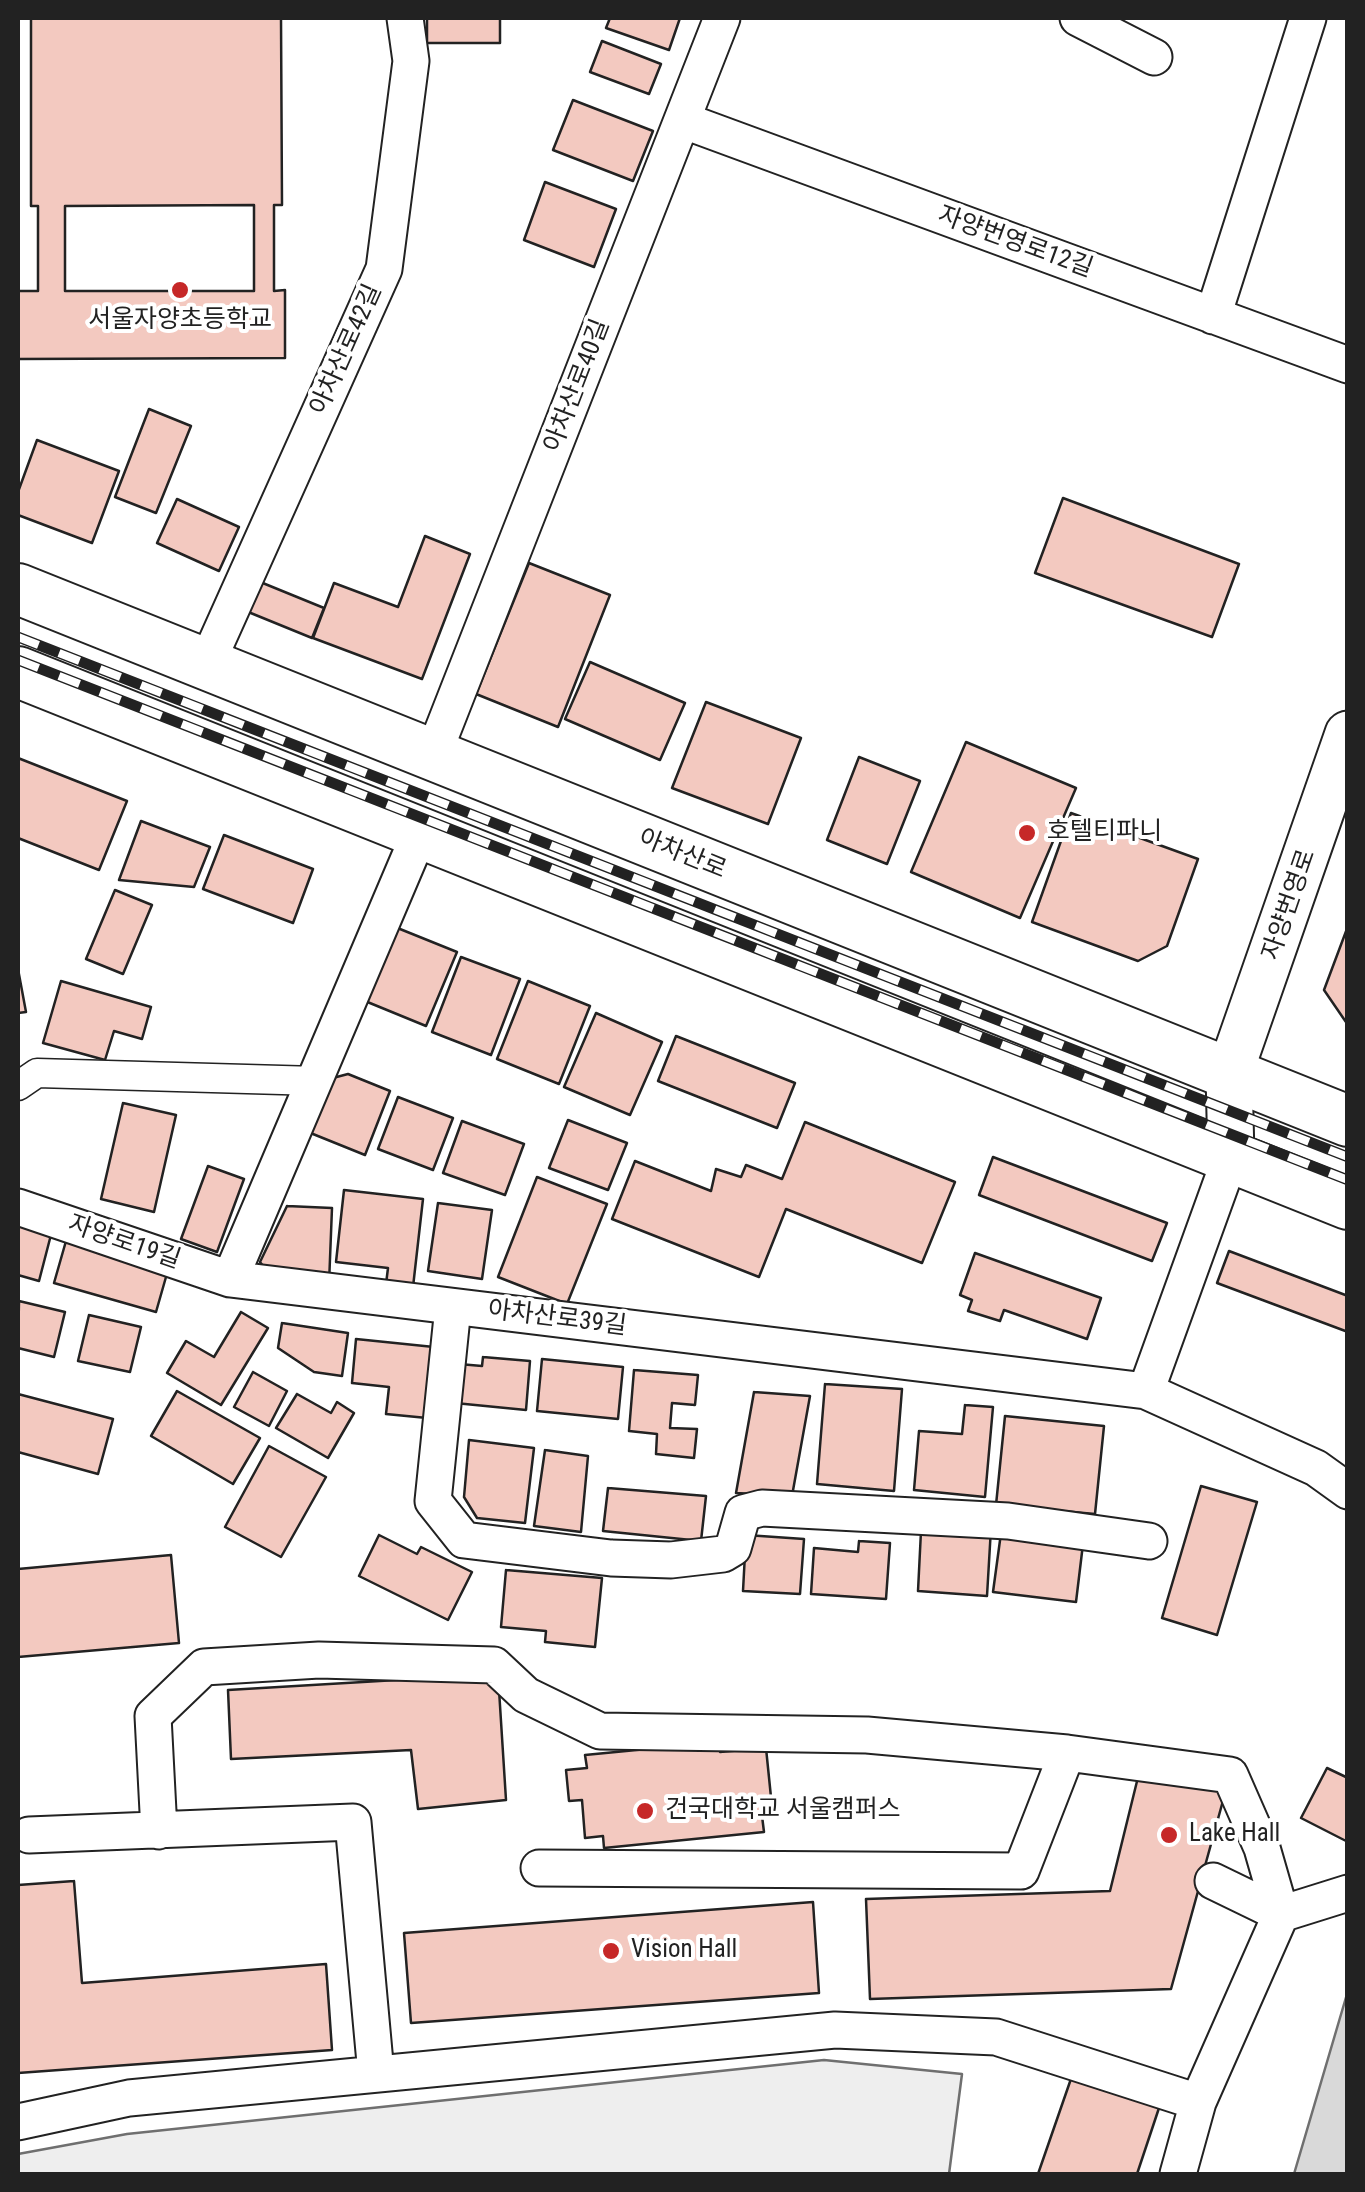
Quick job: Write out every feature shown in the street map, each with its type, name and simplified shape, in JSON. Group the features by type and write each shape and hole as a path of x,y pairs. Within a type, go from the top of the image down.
{"main road":[{"name":"아차산로","path":"18,589 1348,1121"},
{"path":"18,672 1348,1204"}],"street":[{"name":"아차산로42길","path":"208,663 384,269 411,61 404,18"},
{"name":"아차산로40길","path":"433,755 722,18"},
{"path":"1078,18 1154,57"},
{"path":"1213,316 1308,18"},
{"name":"자양번영로12길","path":"682,120 1348,366"},
{"name":"자양번영로","path":"1229,1075 1348,734"},
{"path":"230,1279 421,830"},
{"path":"18,1086 36,1073 317,1081"},
{"path":"1146,1391 1231,1156 1229,1075"},
{"name":"자양로19길","path":"18,1207 230,1279"},
{"name":"아차산로39길","path":"230,1279 1146,1391 1316,1468 1348,1491"},
{"path":"453,1307 433,1501 464,1540 611,1558 671,1560 724,1554 733,1548 742,1514 762,1508 1008,1521 1149,1541"},
{"path":"159,1830 152,1716 204,1668 319,1660 494,1665 526,1695 600,1731 867,1735 1067,1754 1230,1775 1262,1848 1281,1914 1198,2102 1178,2174"},
{"path":"540,1868 1021,1871 1067,1754"},
{"path":"29,1835 353,1822 376,2074"},
{"path":"1212,1881 1281,1914 1348,1893"},
{"path":"18,2122 129,2098 834,2030 996,2037 1198,2102"}],"shaded area":[{"path":"1347,1994 1347,2174 1294,2174"},
{"path":"824,2060 962,2074 949,2174 18,2174 18,2154 127,2134"}],"building":[{"path":"31,18 281,18 282,205 274,205 274,291 285,290 285,358 18,359 18,291 38,291 38,206 31,206","holes":["254,205 254,291 65,291 65,206"]},
{"path":"427,18 500,18 500,43 427,43"},
{"path":"610,18 680,18 669,50 606,28"},
{"path":"602,41 661,64 649,94 590,72"},
{"path":"573,100 653,131 633,181 553,150"},
{"path":"545,182 616,209 594,267 524,240"},
{"path":"149,409 191,426 156,513 115,497"},
{"path":"37,440 119,471 92,543 18,515 18,492"},
{"path":"1063,498 1239,564 1212,637 1035,573"},
{"path":"177,499 239,527 219,571 157,543"},
{"path":"425,536 470,554 422,679 313,638 334,583 398,607"},
{"path":"529,563 610,595 558,727 476,694"},
{"path":"248,577 324,608 312,638 236,607"},
{"path":"590,662 685,703 660,760 565,719"},
{"path":"706,702 801,738 768,824 672,788"},
{"path":"966,742 1076,788 1020,918 911,872"},
{"path":"859,757 920,781 887,864 827,840"},
{"path":"18,758 127,801 99,870 18,838"},
{"path":"1071,813 1198,859 1167,946 1138,961 1032,922"},
{"path":"141,821 210,847 194,887 119,880"},
{"path":"224,835 313,869 293,923 203,889"},
{"path":"115,890 152,905 123,974 86,959"},
{"path":"1348,926 1348,1025 1324,990"},
{"path":"395,927 457,952 426,1026 365,1001"},
{"path":"461,957 520,979 491,1055 432,1032"},
{"path":"18,969 26,1012 18,1013"},
{"path":"61,981 151,1007 142,1039 114,1031 105,1060 43,1043"},
{"path":"528,981 590,1006 559,1084 497,1059"},
{"path":"596,1013 662,1042 630,1115 564,1087"},
{"path":"676,1036 795,1083 777,1128 658,1081"},
{"path":"348,1074 390,1091 365,1155 308,1132 329,1079"},
{"path":"398,1097 453,1118 433,1170 378,1149"},
{"path":"123,1103 176,1115 154,1212 101,1199"},
{"path":"568,1120 627,1143 608,1190 549,1168"},
{"path":"462,1121 524,1144 505,1195 443,1173"},
{"path":"805,1122 955,1182 922,1263 786,1209 759,1277 612,1219 635,1161 711,1191 716,1169 741,1177 746,1165 782,1179"},
{"path":"993,1157 1167,1223 1152,1261 979,1195"},
{"path":"208,1166 244,1179 217,1252 181,1239"},
{"path":"537,1177 607,1204 567,1304 498,1277"},
{"path":"344,1190 423,1199 413,1287 386,1284 388,1268 336,1262"},
{"path":"438,1203 492,1210 482,1279 428,1271"},
{"path":"287,1206 332,1208 329,1284 274,1281 260,1262"},
{"path":"18,1223 53,1227 39,1281 18,1275"},
{"path":"66,1241 168,1270 156,1312 54,1283"},
{"path":"1229,1251 1348,1296 1348,1332 1217,1283"},
{"path":"975,1253 1101,1298 1087,1339 1004,1310 1000,1321 968,1311 972,1300 960,1295"},
{"path":"19,1301 65,1312 54,1357 18,1348"},
{"path":"241,1312 268,1328 221,1405 167,1373 186,1341 214,1357"},
{"path":"89,1315 141,1327 130,1372 78,1361"},
{"path":"282,1323 348,1333 342,1376 314,1372 278,1348"},
{"path":"356,1339 434,1347 427,1418 386,1414 389,1387 352,1383"},
{"path":"483,1357 530,1361 526,1410 455,1403 459,1364 482,1366"},
{"path":"542,1359 623,1367 618,1419 537,1411"},
{"path":"634,1370 698,1375 695,1405 672,1403 670,1428 697,1429 694,1458 656,1454 657,1434 629,1431"},
{"path":"253,1372 287,1391 269,1426 234,1407"},
{"path":"825,1384 902,1389 894,1491 817,1484"},
{"path":"177,1391 260,1438 233,1484 151,1436"},
{"path":"754,1392 810,1396 792,1496 736,1493"},
{"path":"18,1394 113,1419 98,1474 18,1452"},
{"path":"297,1394 331,1413 337,1402 354,1413 328,1458 276,1428"},
{"path":"965,1405 993,1407 985,1497 914,1490 919,1431 962,1434"},
{"path":"1005,1416 1104,1426 1095,1514 996,1505"},
{"path":"469,1440 534,1448 525,1523 477,1518 464,1497"},
{"path":"269,1446 326,1477 281,1557 225,1527"},
{"path":"545,1450 588,1456 581,1532 534,1526"},
{"path":"1201,1486 1257,1502 1217,1635 1162,1618"},
{"path":"608,1488 706,1496 701,1541 603,1531"},
{"path":"991,1528 987,1596 918,1591 921,1531"},
{"path":"1001,1533 1083,1544 1076,1602 993,1592"},
{"path":"379,1535 417,1554 421,1547 472,1572 448,1620 359,1576"},
{"path":"746,1535 804,1539 800,1594 743,1591"},
{"path":"859,1541 890,1543 886,1599 811,1594 814,1548 858,1552"},
{"path":"171,1555 179,1643 18,1657 18,1569"},
{"path":"506,1570 602,1578 595,1647 545,1642 546,1631 501,1627"},
{"path":"498,1674 506,1800 418,1809 411,1750 231,1759 228,1690"},
{"path":"719,1742 720,1752 766,1748 772,1807 761,1808 764,1832 604,1848 603,1836 585,1838 582,1800 569,1801 566,1770 587,1768 585,1755"},
{"name":"Lake Hall","path":"1141,1765 1229,1779 1171,1989 870,1999 866,1899 1110,1891"},
{"path":"1327,1768 1348,1778 1348,1842 1301,1818"},
{"path":"74,1881 82,1983 326,1964 332,2050 18,2073 18,1885"},
{"name":"Vision Hall","path":"813,1902 819,1993 411,2023 404,1933"},
{"path":"1073,2073 1161,2102 1137,2174 1038,2174"}],"railway":[{"path":"18,637 1348,1157"},
{"path":"18,660 1348,1180"}],"place":[{"name":"서울자양초등학교","path":"180,290"},
{"name":"호텔티파니","path":"1027,833"},
{"name":"건국대학교 서울캠퍼스","path":"645,1811"},
{"name":"Lake Hall","path":"1169,1835"},
{"name":"Vision Hall","path":"611,1951"}]}
